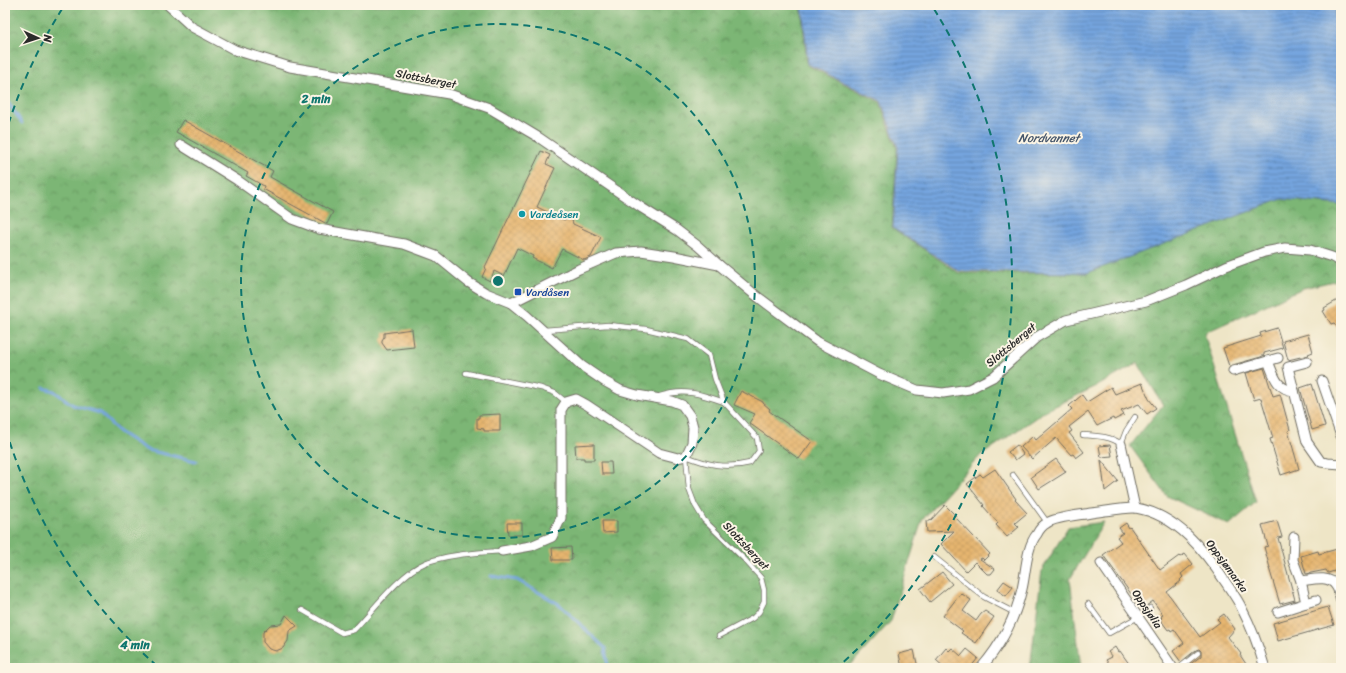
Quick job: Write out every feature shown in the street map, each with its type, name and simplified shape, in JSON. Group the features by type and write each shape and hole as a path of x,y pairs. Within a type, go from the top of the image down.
{"street":[{"name":"Slottsberget","path":"168,5 192,27 235,50 290,67 449,94 488,108 538,137 677,230 698,246 719,266 818,342 878,374 917,390 943,393 969,389 992,377 1038,337 1066,320 1146,301 1186,285 1226,266 1264,252 1286,248 1310,250 1332,257 1341,262"},
{"name":"Slottsberget","path":"181,145 237,180 292,219 319,229 404,244 436,256 468,282 486,293 511,303 544,330 582,366 604,381 620,390 636,396 672,401 682,405 690,416 693,427 692,443 686,456 678,458 659,452 576,399 566,402"},
{"name":"Slottsberget","path":"511,303 579,269 616,254 641,251 674,256 719,266"},
{"path":"1233,371 1278,358"},
{"path":"1268,360 1277,383 1286,390 1294,391"},
{"path":"1307,362 1288,367 1307,442 1320,462 1341,464"},
{"path":"1322,381 1341,436"},
{"path":"502,551 532,546 552,537 561,518 561,410 566,402"},
{"path":"1122,444 1135,508"},
{"name":"Oppsjømarka","path":"1047,522 1065,517 1135,508 1161,516 1175,525 1201,548 1242,607 1266,668"},
{"path":"981,668 1004,638 1015,613 1022,589 1030,548 1036,535 1047,522"},
{"path":"1294,537 1293,560 1301,582 1306,603"},
{"name":"Oppsjølia","path":"1101,563 1172,668"},
{"path":"1301,582 1318,579 1329,580 1336,585 1341,601"},
{"path":"1278,612 1316,600"}],"lane":[{"name":"Slottsberget","path":"544,330 608,325 646,329 688,339 709,355 724,402 757,438 758,451 750,463 736,467 705,463 686,456 689,489 695,505 704,520 761,578 764,590 764,602 759,612 753,618 719,636"},
{"path":"466,373 540,388 555,393 566,402"},
{"name":"Slottsberget","path":"654,398 673,392 688,392 724,402"},
{"path":"1083,435 1106,438 1122,444 1126,431 1135,417"},
{"path":"1013,475 1047,522"},
{"path":"302,610 342,632 354,630 409,572 426,563 455,556 502,551"},
{"path":"934,557 984,597 1015,613"},
{"path":"1088,604 1109,633 1138,617 1150,608"},
{"path":"1179,668 1198,653"}],"green space":[{"path":"5,5 801,5 807,65 880,102 897,149 892,228 959,273 1087,273 1282,199 1341,205 1341,280 1303,288 1204,333 1256,502 1229,525 1167,496 1130,446 1163,405 1138,363 1101,384 1045,411 979,457 922,520 891,621 848,668 5,668"},
{"path":"1338,7 1341,7 1341,31 1336,22 1335,16"},
{"path":"1104,522 1070,579 1081,668 1030,668 1042,570 1068,527"}],"water":[{"name":"Nordvannet","path":"802,5 1341,5 1341,7 1338,7 1336,10 1335,16 1336,22 1341,31 1341,205 1282,199 1087,273 959,271 893,228 898,148 881,101 808,64"}],"building":[{"path":"183,120 273,171 270,177 333,212 327,224 263,189 264,186 246,176 248,173 176,132"},
{"name":"Vardeåsen","path":"541,151 550,155 546,164 555,168 537,207 564,220 568,218 572,220 573,224 601,237 591,257 584,260 562,249 552,268 532,258 533,256 517,248 504,276 494,271 490,281 482,277 486,268 485,267"},
{"path":"1341,298 1341,333 1334,323 1331,324 1323,311 1325,310 1324,308"},
{"path":"1277,328 1283,348 1264,353 1261,357 1229,366 1223,348 1261,336 1260,333"},
{"path":"412,329 414,347 387,350 382,343 384,333"},
{"path":"1308,334 1313,352 1308,354 1309,355 1288,360 1283,341"},
{"path":"1264,368 1273,396 1280,394 1290,430 1288,431 1299,469 1281,475 1270,439 1273,438 1261,398 1254,400 1246,373"},
{"path":"1142,383 1149,399 1156,408 1147,414 1139,404 1121,411 1124,415 1114,420 1113,418 1097,426 1088,412 1069,427 1072,431 1069,433 1084,452 1076,458 1073,454 1071,455 1056,438 1032,459 1021,447 1033,436 1036,440 1072,409 1069,406 1082,395 1087,402 1111,387 1115,394"},
{"path":"1312,384 1325,426 1312,430 1300,388"},
{"path":"741,391 763,402 770,409 769,411 812,441 799,459 749,423 755,414 734,405"},
{"path":"500,414 500,431 484,431 484,429 477,428 477,418 479,418 479,415"},
{"path":"594,444 594,460 576,458 575,445"},
{"path":"1017,445 1023,454 1015,460 1008,452"},
{"path":"1110,445 1112,456 1101,457 1099,446"},
{"path":"1056,459 1066,472 1039,489 1031,477"},
{"path":"1101,460 1118,481 1105,491"},
{"path":"601,462 611,462 612,474 602,474"},
{"path":"995,469 1016,499 1015,500 1027,513 1015,523 1019,527 1007,537 996,525 998,523 967,484 980,474 983,477"},
{"path":"945,505 990,554 984,560 982,558 980,559 995,569 991,574 987,574 975,562 966,571 941,544 954,531 927,532 926,521 930,521"},
{"path":"602,521 617,521 617,532 603,533"},
{"path":"1277,521 1282,537 1278,538 1295,600 1280,604 1264,547 1268,546 1262,525"},
{"path":"507,523 522,523 522,535 508,535"},
{"path":"1126,523 1160,570 1179,556 1180,557 1185,554 1193,564 1181,574 1183,577 1180,580 1181,581 1167,592 1200,637 1220,622 1217,619 1224,614 1235,629 1228,637 1241,654 1240,655 1246,664 1239,668 1185,668 1201,656 1201,651 1199,649 1196,650 1181,662 1173,651 1184,643 1174,629 1171,631 1170,629 1168,630 1160,619 1163,615 1153,601 1142,609 1103,555 1121,542 1117,537 1123,533 1119,528"},
{"path":"571,547 572,560 553,560 552,548"},
{"path":"1341,548 1341,569 1328,573 1326,570 1306,574 1301,556 1318,551 1319,554"},
{"path":"942,572 952,584 930,602 920,589"},
{"path":"1004,581 1013,587 1006,596 997,590"},
{"path":"960,594 971,600 963,611 976,621 985,611 994,617 976,643 961,633 963,631 943,616"},
{"path":"1328,607 1334,625 1278,641 1273,623"},
{"path":"286,615 297,626 289,631 288,641 283,648 276,651 269,649 263,642 263,632 270,625 281,624"},
{"path":"1115,647 1118,652 1120,651 1132,668 1112,668 1106,660 1112,657 1108,652"},
{"path":"946,648 949,651 952,648 961,656 967,649 978,658 970,668 945,668 936,660"},
{"path":"914,650 918,668 902,668 899,654"}],"waterway":[{"path":"5,98 22,123"},
{"path":"44,388 54,391 73,405 100,413 119,432 147,450 196,461"},
{"path":"491,576 517,580 559,604 605,648 608,668"}],"place":[{"name":"Vardeåsen","path":"522,214"},
{"name":"Vardåsen","path":"518,292"}]}
